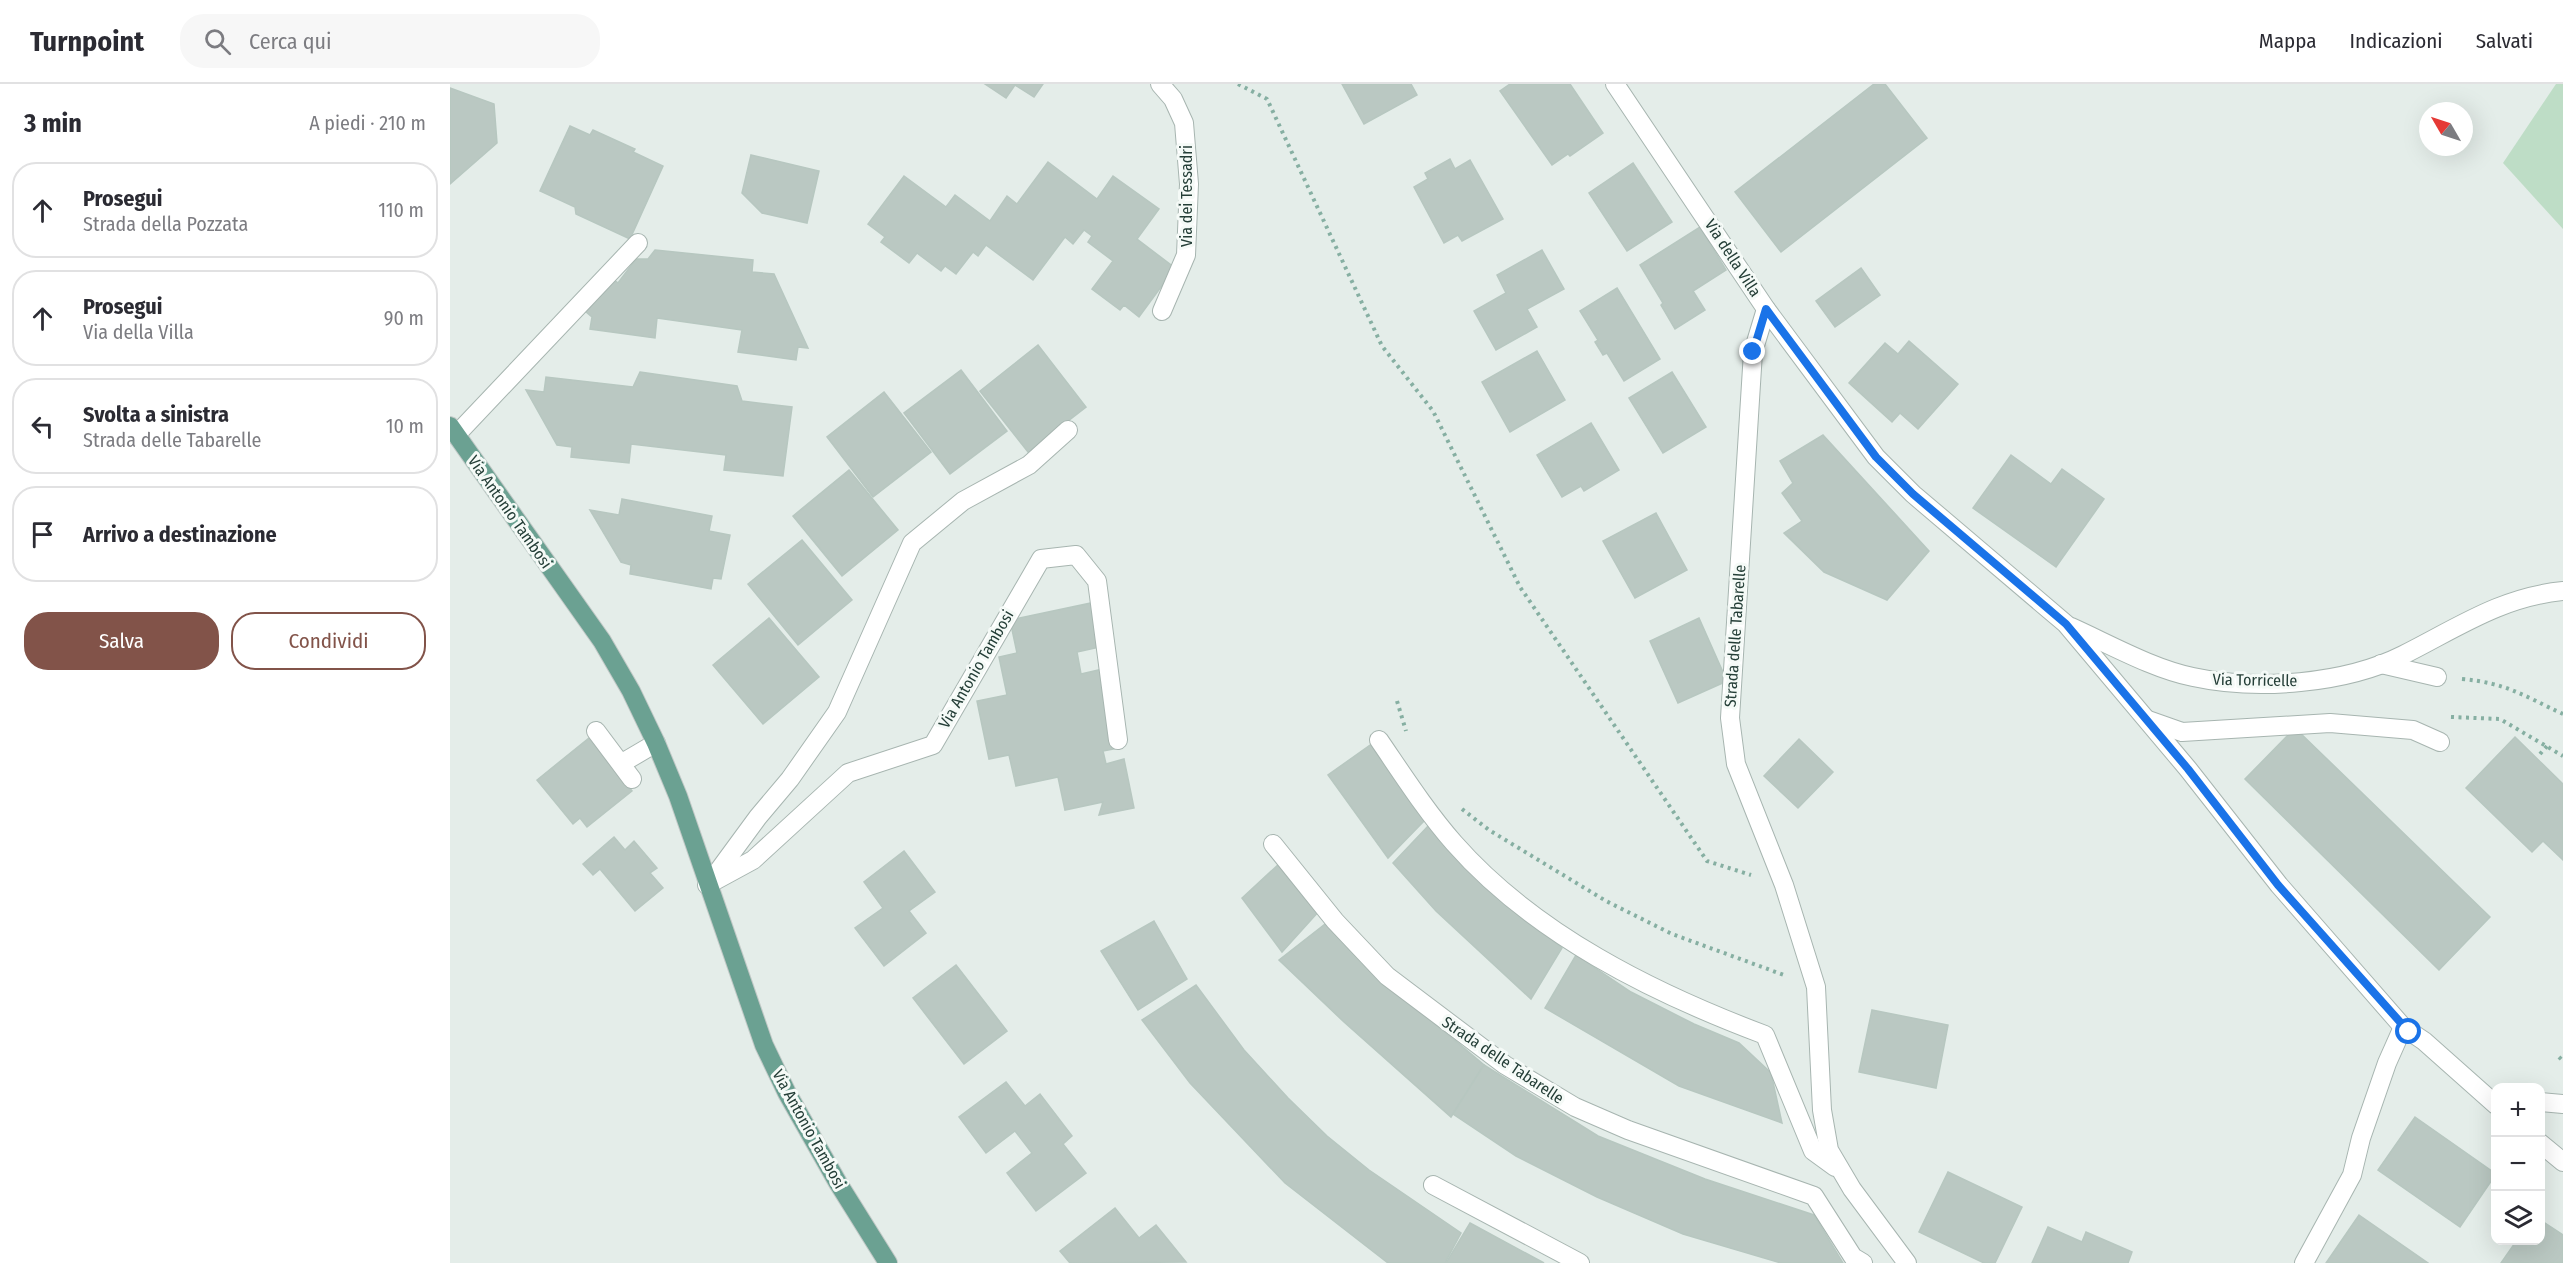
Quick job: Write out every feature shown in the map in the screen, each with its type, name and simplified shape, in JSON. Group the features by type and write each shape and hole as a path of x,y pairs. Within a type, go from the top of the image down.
{"main road":[{"name":"Via Antonio Tambosi","path":"453,430 602,641 631,691 678,796 764,1045 782,1083 838,1183 888,1263"}],"street":[{"name":"Via dei Tessadri","path":"1160,84 1173,99 1184,123 1189,184 1186,255 1162,311"},
{"name":"Via della Villa","path":"1615,84 1766,309 1876,457 1913,494 2066,624"},
{"name":"Via Antonio Tambosi","path":"453,430 638,243"},
{"name":"Strada delle Tabarelle","path":"1766,309 1753,352 1730,718 1736,764 1784,885 1816,987 1822,1110 1829,1150 1852,1189 1907,1263"},
{"path":"708,885 758,817 790,779 837,712 912,543 963,501 1029,465 1068,430"},
{"name":"Via Antonio Tambosi","path":"708,885 753,860 848,773 933,745 1041,559 1076,555 1097,582 1118,740"},
{"name":"Via Torricelle","path":"2066,624 2181,674 2225,682 2294,682 2338,676 2381,664 2514,600 2563,591"},
{"path":"2066,624 2188,769 2278,885 2403,1027 2424,1041 2491,1101"},
{"name":"Via Torricelle","path":"2381,664 2437,677"},
{"path":"2146,720 2182,732 2330,723 2413,730 2440,742"},
{"path":"596,731 632,779"},
{"name":"Strada delle Tabarelle","path":"1378,740 1455,844 1501,888 1551,927 1604,963 1731,1022 1765,1035 1814,1150 1842,1172"},
{"path":"622,763 656,743"},
{"name":"Strada delle Tabarelle","path":"1273,844 1335,921 1387,976 1505,1065 1575,1107 1618,1125 1814,1196 1853,1257 1863,1263"},
{"path":"2304,1263 2352,1175 2361,1138 2386,1063 2403,1027"},
{"path":"2545,1102 2563,1104"},
{"path":"2545,1146 2563,1162"},
{"path":"1432,1185 1580,1263"}],"path":[{"path":"1238,84 1267,99 1382,346 1432,411 1520,587 1707,861 1784,885"},
{"path":"2437,677 2484,681 2516,690 2563,714"},
{"path":"1397,701 1410,741"},
{"path":"2413,730 2423,717 2500,719 2563,756"},
{"path":"2540,754 2547,746"},
{"path":"1455,803 1489,830 1606,901 1672,934 1816,987"},
{"path":"2559,1057 2563,1061"}],"green space":[{"path":"2556,84 2563,84 2563,229 2503,163"}],"building":[{"path":"985,84 1043,84 1034,97 1015,85 1006,98"},
{"path":"1342,84 1411,84 1417,95 1364,124"},
{"path":"1510,84 1570,84 1603,133 1570,156 1568,154 1552,165 1500,91"},
{"path":"1874,84 1885,84 1927,138 1781,252 1735,192"},
{"path":"450,88 494,104 497,143 450,184"},
{"path":"570,126 590,135 593,130 635,149 633,152 663,166 630,239 576,214 575,207 540,191"},
{"path":"751,155 819,171 807,223 762,213 742,193"},
{"path":"1450,159 1455,169 1470,160 1503,219 1462,241 1458,235 1444,243 1414,187 1428,179 1425,173"},
{"path":"1048,162 1097,199 1113,176 1159,209 1137,239 1175,268 1139,317 1124,305 1120,310 1092,289 1113,261 1088,242 1092,236 1084,230 1073,244 1065,237 1033,280 986,245 978,256 973,252 956,274 945,266 941,271 917,253 909,263 881,242 885,237 868,224 904,176 946,207 955,195 990,221 1007,196 1017,204"},
{"path":"1633,163 1672,222 1627,251 1589,193"},
{"path":"1700,227 1726,270 1693,291 1705,310 1675,329 1661,305 1663,303 1640,265"},
{"path":"655,250 753,260 752,272 774,274 808,348 798,347 796,360 738,352 742,330 657,318 655,338 590,329 592,317 586,312 613,279 618,283 636,259 648,259"},
{"path":"1542,250 1564,289 1527,309 1537,327 1496,350 1474,311 1506,293 1497,275"},
{"path":"1861,268 1880,295 1835,327 1816,301"},
{"path":"1617,288 1660,359 1624,381 1607,353 1603,355 1595,342 1598,340 1580,311"},
{"path":"1909,341 1958,384 1918,429 1900,413 1892,422 1849,383 1885,343 1898,354"},
{"path":"1038,345 1086,407 1028,452 980,391"},
{"path":"1537,351 1565,400 1510,432 1482,382"},
{"path":"961,370 1007,431 950,474 904,413"},
{"path":"640,372 737,386 742,401 792,407 783,476 724,470 726,455 631,444 629,463 571,457 572,447 557,445 526,390 544,392 546,377 633,387"},
{"path":"1672,372 1706,427 1663,453 1629,398"},
{"path":"884,392 931,452 873,497 827,437"},
{"path":"1591,423 1619,470 1584,491 1581,486 1562,497 1537,455"},
{"path":"1823,435 1929,551 1887,600 1824,572 1784,533 1802,521 1782,493 1793,483 1780,461"},
{"path":"2011,455 2051,484 2062,469 2104,499 2056,567 1973,508"},
{"path":"849,470 898,530 842,576 793,516"},
{"path":"622,499 712,516 709,531 730,535 721,579 713,578 711,589 630,574 631,565 621,562 590,510 619,515"},
{"path":"1656,513 1687,570 1635,598 1603,541"},
{"path":"802,540 852,600 798,645 748,584"},
{"path":"1091,603 1100,647 1077,652 1081,674 1103,669 1119,748 1103,751 1106,764 1124,759 1134,808 1099,815 1103,802 1065,810 1058,777 1016,786 1009,755 989,759 977,701 1007,695 999,657 1017,653 1010,620"},
{"path":"769,618 819,677 763,724 713,665"},
{"path":"1699,618 1727,681 1678,703 1650,641"},
{"path":"2295,728 2490,917 2439,970 2245,779"},
{"path":"2515,737 2563,784 2563,860 2543,841 2532,852 2466,788"},
{"path":"589,738 632,791 587,827 580,818 573,824 537,780"},
{"path":"1799,739 1833,772 1798,808 1764,776"},
{"path":"1373,743 1426,819 1388,858 1328,775"},
{"path":"1429,825 1521,915 1562,948 1531,999 1436,911 1393,863"},
{"path":"614,837 625,850 634,841 657,868 650,873 663,888 635,911 600,869 593,875 583,864"},
{"path":"904,851 935,892 909,911 926,933 884,966 855,928 883,908 864,882"},
{"path":"1280,863 1320,910 1282,952 1242,898"},
{"path":"1154,921 1187,979 1138,1010 1101,951"},
{"path":"1329,921 1385,981 1484,1065 1451,1117 1344,1022 1279,960"},
{"path":"1576,955 1631,992 1694,1024 1739,1043 1771,1073 1782,1123 1679,1086 1545,1008"},
{"path":"956,965 1007,1031 964,1064 913,998"},
{"path":"1196,985 1244,1050 1327,1136 1369,1170 1461,1233 1445,1263 1388,1263 1285,1183 1190,1083 1142,1020"},
{"path":"1872,1010 1948,1025 1936,1088 1859,1072"},
{"path":"1484,1065 1598,1136 1705,1179 1814,1215 1843,1263 1781,1263 1683,1234 1597,1197 1516,1156 1453,1114"},
{"path":"1006,1082 1025,1106 1040,1094 1072,1136 1063,1144 1086,1173 1036,1211 1007,1173 1032,1153 1015,1131 986,1153 959,1117"},
{"path":"2415,1117 2491,1170 2491,1181 2460,1227 2378,1170"},
{"path":"1948,1172 2022,1207 1995,1263 1984,1263 1919,1232"},
{"path":"1115,1208 1139,1238 1156,1225 1186,1262 1070,1263 1060,1251"},
{"path":"2359,1215 2428,1263 2326,1263"},
{"path":"1470,1223 1544,1263 1446,1263"},
{"path":"2545,1223 2563,1235 2563,1263 2501,1263 2514,1245 2545,1245"},
{"path":"2048,1227 2082,1242 2086,1232 2132,1252 2128,1263 2032,1263"}],"route":[{"path":"1753,352 1766,309 1876,457 1913,494 2066,624 2188,769 2278,885 2409,1032"}]}
